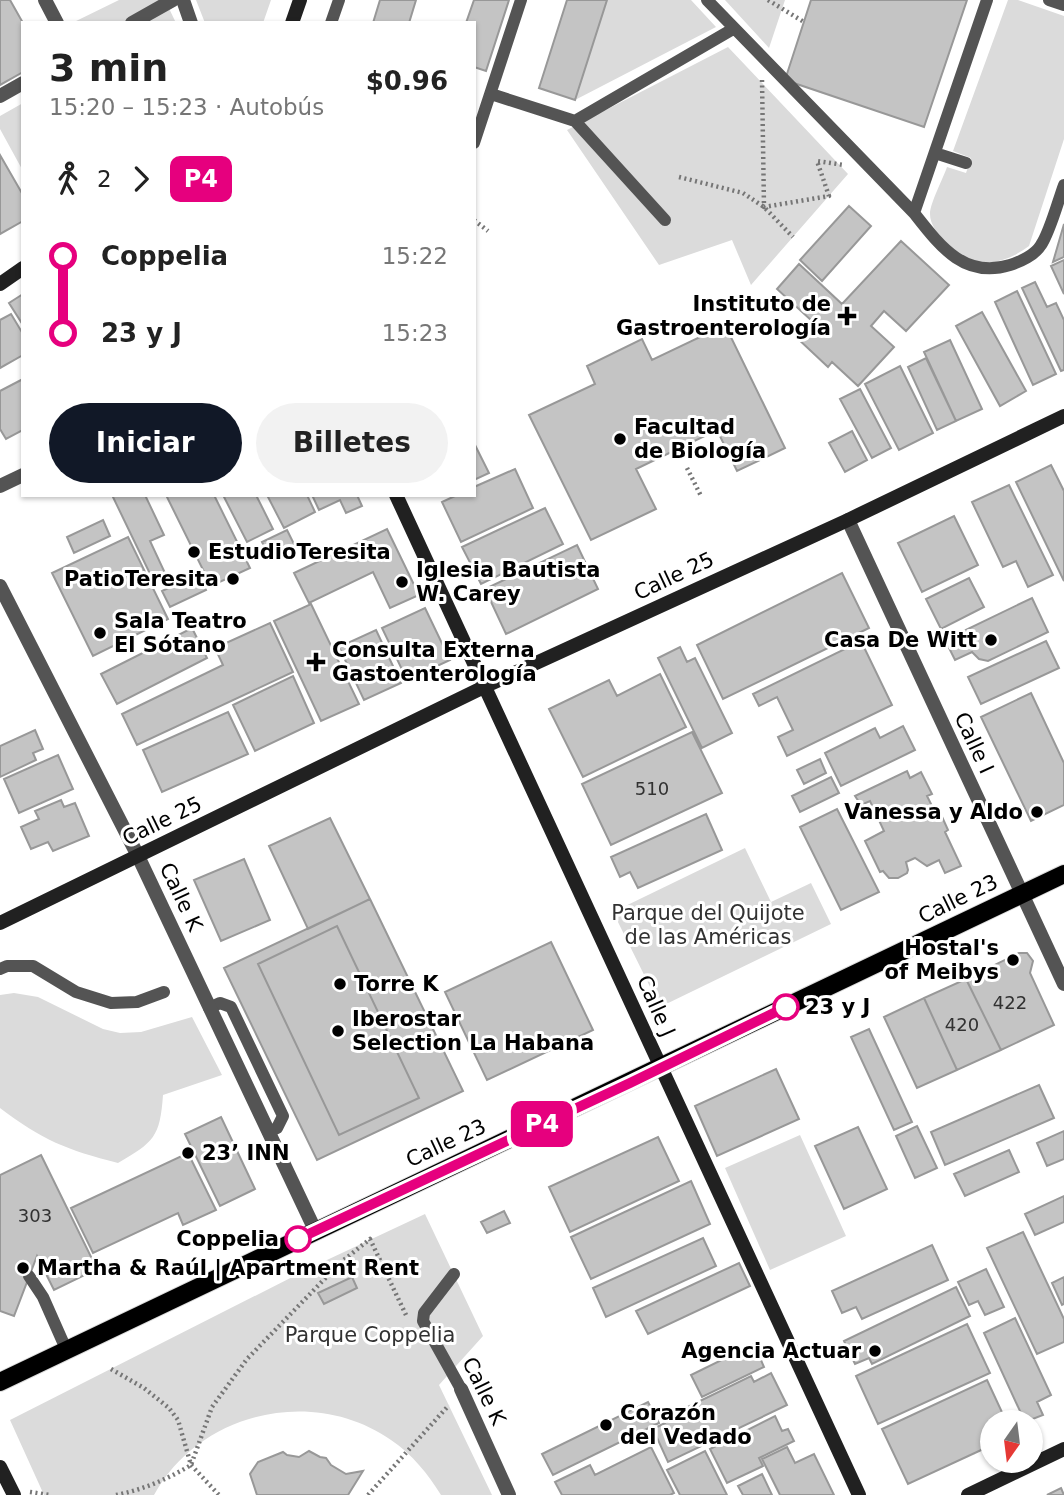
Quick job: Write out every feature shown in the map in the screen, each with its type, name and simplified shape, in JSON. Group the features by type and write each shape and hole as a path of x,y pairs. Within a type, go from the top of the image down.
{"main road":[{"name":"Calle 23","path":"0,1382 1064,874"}],"street":[{"path":"45,0 56,21"},
{"path":"136,21 173,0"},
{"path":"183,0 190,21"},
{"path":"293,21 300,0"},
{"path":"0,96 21,84"},
{"path":"0,284 21,269"},
{"name":"Calle 25","path":"0,923 486,686 848,520 1064,416"},
{"path":"0,486 21,476"},
{"name":"Calle J","path":"397,497 859,1495"},
{"name":"Calle I","path":"848,520 1064,984"},
{"name":"Calle K","path":"0,586 138,856 314,1230"},
{"name":"Calle K","path":"461,1389 509,1495"},
{"path":"968,1495 1064,1449"},
{"path":"0,1467 13,1495"}],"lane":[{"path":"332,21 339,0"},
{"path":"476,137 521,0"},
{"path":"707,0 914,214 936,241 964,264 992,270 1022,261 1041,246 1064,185"},
{"path":"914,214 988,0"},
{"path":"1049,0 1064,5"},
{"path":"575,121 733,29"},
{"path":"491,94 575,121 666,220"},
{"path":"935,153 966,163"},
{"path":"0,969 7,966 33,966 76,992 111,1003 136,1002 164,992"},
{"path":"209,1008 220,1003 231,1007 283,1116 277,1128 268,1132"},
{"name":"Calle K","path":"454,1274 424,1313 423,1321 461,1389"},
{"path":"29,1276 43,1297 66,1349"}],"path":[{"path":"768,0 804,22"},
{"path":"761,58 764,207"},
{"path":"764,207 829,195 817,162 869,167"},
{"path":"679,177 743,193 764,207 793,237"},
{"path":"476,222 488,231"},
{"path":"687,468 701,496"},
{"path":"116,1495 167,1478 191,1465 212,1407 247,1359 340,1263 370,1239"},
{"path":"111,1369 144,1388 169,1408 183,1431 191,1465 219,1495"},
{"path":"369,1495 449,1405"}],"green space":[{"path":"119,0 165,0 175,21 76,21"},
{"path":"196,0 271,0 264,21 204,21"},
{"path":"607,0 691,0 716,27 575,100"},
{"path":"725,0 785,0 769,48"},
{"path":"1008,0 1018,0 1064,16 1064,139 1029,246 1006,259 984,262 962,256 952,249 936,231 930,214 947,167 966,173 971,158 953,151"},
{"path":"728,47 848,174 751,285 732,240 659,265 567,130"},
{"path":"21,104 21,167 0,129 0,116"},
{"name":"Parque del Quijote de las Américas","path":"745,848 771,902 811,883 831,924 660,1007 613,912"},
{"path":"14,993 38,997 103,1029 120,1033 141,1032 192,1017 222,1075 163,1095 160,1120 153,1137 118,1163 69,1148 42,1136 0,1108 0,995"},
{"path":"800,1135 846,1236 770,1270 725,1168"},
{"name":"Parque Coppelia","path":"425,1214 483,1336 439,1385 492,1495 441,1495 406,1452 361,1423 328,1414 294,1412 261,1416 229,1426 200,1443 174,1466 154,1495 44,1495 10,1420 312,1267"}],"building":[{"path":"0,0 10,0 22,21 21,73 0,85"},
{"path":"380,0 416,0 410,21 374,21"},
{"path":"474,0 509,0 486,71 476,68 476,21 467,21"},
{"path":"567,0 607,0 575,100 539,88"},
{"path":"811,0 967,0 924,127 785,80"},
{"path":"0,155 21,192 21,222 0,234"},
{"path":"849,206 871,226 822,281 800,260"},
{"path":"1064,224 1064,257 1053,262"},
{"path":"901,241 949,285 906,331 884,311 871,326 894,347 858,386 832,362 828,367 796,337 812,321 777,289 799,264 842,304"},
{"path":"1064,260 1064,294 1051,266"},
{"path":"1035,282 1047,307 1056,303 1064,320 1064,370 1061,371 1022,288"},
{"path":"1017,291 1056,374 1033,385 995,302"},
{"path":"21,295 21,322 9,303"},
{"path":"982,312 1026,391 1000,406 956,326"},
{"path":"11,314 21,331 21,356 0,368 0,320"},
{"name":"Facultad de Biología","path":"725,325 785,448 737,471 717,430 636,469 656,509 591,540 529,415 595,384 587,366 642,339 652,360"},
{"path":"950,340 982,409 956,421 924,352"},
{"path":"926,358 956,421 937,430 908,367"},
{"path":"900,366 933,433 899,450 865,384"},
{"path":"21,380 21,431 6,439 0,429 0,391"},
{"path":"860,389 891,448 872,458 840,399"},
{"path":"852,431 867,460 845,472 829,443"},
{"path":"476,447 489,473 476,479"},
{"path":"1051,465 1064,491 1064,581 1016,482"},
{"path":"515,469 533,508 461,542 442,502 453,497 476,497 476,486"},
{"path":"1009,485 1053,575 1028,587 1016,561 1003,567 972,502"},
{"path":"113,497 146,497 164,535 150,541 165,573 153,580"},
{"path":"167,497 215,497 250,568 211,586"},
{"path":"224,497 257,497 273,529 247,542"},
{"path":"268,497 308,497 315,512 284,528"},
{"path":"313,497 358,497 362,506 346,513 340,500 319,510"},
{"path":"545,508 563,544 481,584 462,547"},
{"path":"954,516 978,565 922,592 898,543"},
{"path":"103,520 110,536 74,553 67,537"},
{"path":"387,529 419,595 390,608 373,572 309,603 294,573"},
{"path":"287,530 295,546 270,558 262,542"},
{"path":"128,537 168,619 93,656 52,573"},
{"path":"577,545 598,589 506,634 485,589"},
{"path":"842,573 869,628 723,699 697,645"},
{"path":"198,574 206,590 170,607 162,591"},
{"path":"969,578 984,607 941,629 926,599"},
{"path":"1032,598 1048,632 988,661 979,659 972,652 955,660 945,640"},
{"name":"Consulta Externa Gastoenterología","path":"311,604 359,704 321,721 274,621"},
{"path":"425,608 450,660 407,680 382,628"},
{"path":"270,623 293,672 137,745 122,714 223,665 215,648"},
{"path":"192,628 207,658 117,704 101,674"},
{"path":"376,630 401,683 364,700 339,647"},
{"path":"861,641 892,705 787,756 778,737 793,730 777,697 759,706 753,694"},
{"path":"1046,641 1059,668 981,704 968,677"},
{"path":"680,647 687,662 695,658 732,733 702,748 658,658"},
{"path":"660,674 686,727 583,777 549,709 609,680 617,696"},
{"path":"293,676 314,723 255,751 233,705"},
{"path":"1031,693 1064,763 1064,805 1031,821 981,717"},
{"path":"228,712 248,754 162,792 143,750"},
{"path":"903,726 915,750 841,786 825,753 875,728 880,738"},
{"path":"35,730 43,749 33,753 36,760 0,777 0,746"},
{"path":"692,732 722,793 611,845 582,784"},
{"path":"58,755 73,789 19,813 4,779"},
{"path":"820,759 826,773 804,784 797,770"},
{"path":"907,771 910,778 921,772 932,794 927,796 935,812 939,810 948,830 945,832 961,866 945,873 939,860 927,866 915,858 906,862 907,873 898,878 889,878 883,871 880,872 865,841 884,831 870,801 861,805 855,796"},
{"path":"831,777 839,793 800,812 792,796"},
{"path":"61,800 64,807 75,803 89,836 53,851 48,842 31,849 21,827 39,819 35,811"},
{"path":"837,809 879,892 841,910 800,827"},
{"path":"706,814 722,850 638,888 630,872 620,877 611,857"},
{"path":"330,818 370,899 308,929 269,846"},
{"path":"244,859 270,920 221,941 194,880"},
{"path":"370,899 463,1091 317,1160 224,968"},
{"name":"Iberostar Selection La Habana","path":"337,926 419,1098 339,1135 258,964"},
{"path":"551,942 593,1030 487,1080 445,992"},
{"path":"1019,953 1027,953 1033,961 1030,973 1054,1025 1001,1050 966,979"},
{"path":"966,979 1001,1050 957,1070 924,998"},
{"path":"924,998 957,1070 917,1088 884,1017"},
{"path":"869,1029 912,1122 894,1130 851,1037"},
{"path":"776,1069 799,1119 717,1156 695,1106"},
{"path":"1039,1085 1054,1118 945,1165 931,1132"},
{"path":"221,1117 255,1189 220,1206 185,1134"},
{"path":"917,1126 937,1168 915,1178 896,1136"},
{"path":"858,1127 887,1189 844,1209 815,1146"},
{"path":"1064,1131 1064,1159 1047,1166 1037,1143"},
{"path":"658,1137 679,1181 570,1232 549,1187"},
{"path":"1009,1150 1019,1172 965,1196 954,1174"},
{"path":"188,1153 216,1210 183,1225 178,1213 93,1253 71,1208"},
{"path":"41,1155 97,1269 54,1290 37,1256 14,1316 0,1311 0,1175"},
{"path":"691,1181 710,1224 591,1279 571,1237"},
{"path":"1064,1196 1064,1222 1035,1235 1025,1214"},
{"path":"504,1211 510,1223 487,1233 481,1222"},
{"path":"1023,1232 1064,1319 1064,1342 1037,1354 987,1248"},
{"path":"703,1238 716,1266 606,1317 593,1288"},
{"path":"932,1245 948,1280 862,1319 856,1307 842,1313 832,1291"},
{"path":"739,1263 750,1286 648,1334 636,1311"},
{"path":"986,1269 1004,1307 985,1315 978,1301 969,1305 958,1282"},
{"path":"352,1277 357,1288 324,1304 318,1293"},
{"path":"1064,1277 1064,1304 1062,1305 1052,1283"},
{"path":"956,1287 970,1316 872,1364 869,1358 855,1364 844,1341"},
{"path":"1015,1318 1051,1395 1037,1402 1041,1410 1019,1410 984,1333"},
{"path":"967,1324 990,1373 878,1424 856,1376"},
{"path":"754,1344 764,1367 702,1397 691,1375"},
{"path":"771,1373 787,1405 668,1462 653,1429 665,1423 663,1419 751,1376 754,1382"},
{"path":"987,1380 1001,1410 980,1410 980,1451 908,1484 882,1429"},
{"path":"648,1402 659,1423 553,1475 542,1454"},
{"path":"775,1416 782,1431 788,1429 794,1441 759,1458 763,1466 727,1483 710,1449"},
{"path":"651,1447 674,1493 670,1495 562,1495 555,1482 590,1465 595,1475"},
{"path":"787,1447 795,1463 814,1454 834,1495 780,1495 762,1459"},
{"path":"309,1451 326,1458 331,1465 346,1474 363,1471 348,1495 257,1495 250,1474 258,1462 283,1452 299,1457"},
{"path":"705,1451 727,1495 680,1495 667,1470"},
{"path":"762,1474 772,1495 743,1495 738,1486"},
{"path":"1061,1488 1064,1495 1047,1495"}],"bus line":[{"name":"P4","path":"298,1239 786,1007"}],"place":[{"name":"Instituto de Gastroenterología","path":"847,316"},
{"name":"Facultad de Biología","path":"620,439"},
{"name":"EstudioTeresita","path":"194,552"},
{"name":"PatioTeresita","path":"233,579"},
{"name":"Iglesia Bautista W. Carey","path":"402,582"},
{"name":"Sala Teatro El Sótano","path":"100,633"},
{"name":"Casa De Witt","path":"991,640"},
{"name":"Consulta Externa Gastoenterología","path":"316,662"},
{"name":"Vanessa y Aldo","path":"1037,812"},
{"name":"Hostal's of Meibys","path":"1013,960"},
{"name":"Torre K","path":"340,984"},
{"name":"23 y J","path":"786,1007"},
{"name":"Iberostar Selection La Habana","path":"338,1031"},
{"name":"23’ INN","path":"188,1153"},
{"name":"Coppelia","path":"298,1239"},
{"name":"Martha & Raúl | Apartment Rent","path":"23,1268"},
{"name":"Agencia Actuar","path":"875,1351"},
{"name":"Corazón del Vedado","path":"606,1425"}]}
